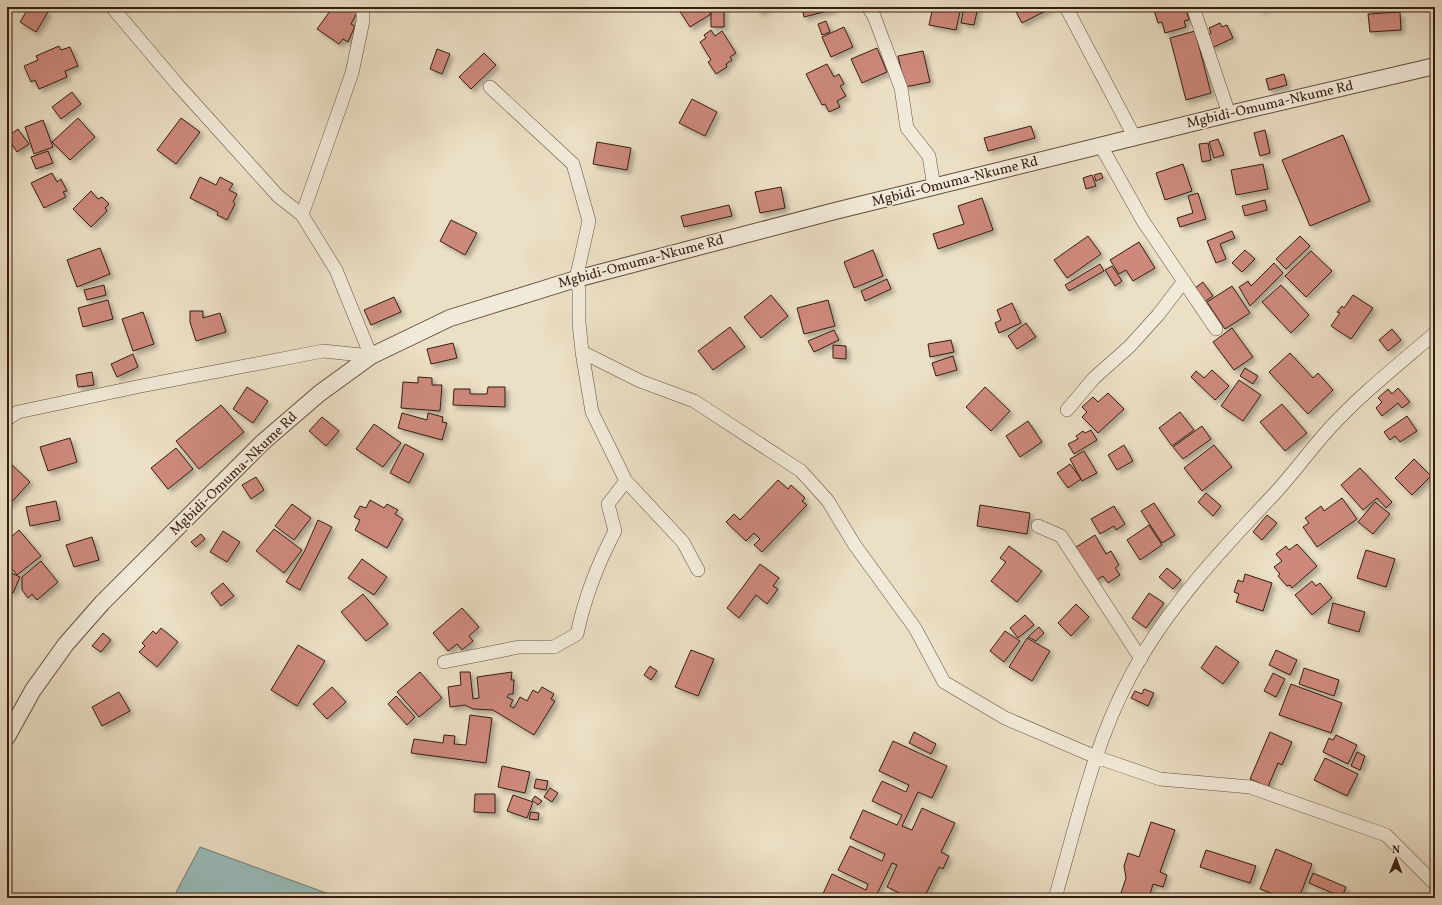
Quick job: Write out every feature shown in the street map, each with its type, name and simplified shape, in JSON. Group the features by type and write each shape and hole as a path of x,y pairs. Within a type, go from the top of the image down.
{"street":[{"path":"7,419 18,412 141,386 323,352 371,356 336,270 302,215 278,196 176,84 112,7"},
{"path":"302,215 352,73 363,21 363,7"},
{"path":"868,7 874,16 901,88 907,128 929,156 934,187"},
{"path":"1066,7 1135,138"},
{"path":"1193,7 1229,114"},
{"name":"Mgbidi-Omuma-Nkume Rd","path":"7,737 33,690 66,644 102,603 263,442 320,393 371,356 450,318 576,279 934,187 1229,114 1435,66"},
{"path":"490,87 573,164 589,221 576,279 582,352 592,412 626,481 683,542 698,570"},
{"path":"1101,146 1143,221 1216,328"},
{"path":"1067,410 1094,378 1130,346 1158,315 1184,281"},
{"path":"1055,898 1096,757 1112,714 1141,659 1168,617 1222,549 1279,489 1329,429 1387,374 1435,333"},
{"path":"582,352 640,381 694,401 801,471 828,501 854,544 915,628 944,682 1005,718 1096,757 1160,779 1250,787 1386,834 1435,884"},
{"path":"444,662 519,647 554,647 578,634 582,612 598,562 615,531 608,504 626,481"},
{"path":"1038,526 1061,536 1141,659"}],"water":[{"path":"200,847 340,898 173,898"}],"building":[{"path":"29,7 40,7 48,12 36,32 20,22"},
{"path":"333,7 352,7 358,11 351,24 355,26 348,42 343,39 339,44 317,29"},
{"path":"677,7 706,7 711,14 690,27"},
{"path":"711,7 724,7 724,27 711,27"},
{"path":"757,7 771,7 759,12"},
{"path":"802,7 835,7 835,9 804,17"},
{"path":"933,7 961,7 956,30 929,25"},
{"path":"964,7 978,7 974,25 961,23"},
{"path":"1021,7 1053,7 1022,23 1015,10"},
{"path":"1165,7 1180,7 1181,10 1186,9 1189,20 1184,21 1186,27 1165,33 1162,22 1158,23 1154,10"},
{"path":"1259,7 1267,7 1262,11"},
{"path":"1370,7 1392,7 1392,8 1371,10"},
{"path":"1400,12 1401,30 1370,32 1368,14"},
{"path":"826,21 830,32 822,35 818,24"},
{"path":"1220,23 1222,27 1227,25 1233,38 1212,48 1206,35 1211,33 1209,28"},
{"path":"844,27 853,47 831,57 822,37"},
{"path":"711,30 715,36 722,31 736,53 730,57 732,60 726,64 727,67 716,74 708,62 711,60 700,42 706,38 704,35"},
{"path":"1195,31 1211,93 1186,100 1170,38"},
{"path":"59,46 61,50 70,47 78,66 65,71 67,77 39,89 35,80 31,82 24,66 38,60 36,56"},
{"path":"877,48 887,72 862,83 851,59"},
{"path":"437,49 450,54 442,74 430,69"},
{"path":"923,51 930,82 905,87 898,56"},
{"path":"484,53 496,65 471,89 459,77"},
{"path":"827,64 834,77 839,74 844,84 840,86 846,96 837,101 840,107 829,112 825,104 822,105 806,74"},
{"path":"1284,74 1287,85 1269,90 1266,79"},
{"path":"72,92 81,104 61,119 52,107"},
{"path":"692,99 717,112 705,136 679,123"},
{"path":"78,118 95,137 70,160 52,142"},
{"path":"181,118 200,132 176,164 157,150"},
{"path":"43,120 53,147 34,154 25,127"},
{"path":"1031,126 1035,138 988,151 984,138"},
{"path":"18,129 29,144 17,152 7,137"},
{"path":"1265,130 1270,153 1260,156 1254,133"},
{"path":"1343,135 1370,201 1310,226 1282,160"},
{"path":"1218,139 1224,155 1214,158 1209,142"},
{"path":"597,142 631,148 627,170 593,164"},
{"path":"1208,143 1211,160 1202,162 1199,144"},
{"path":"48,151 53,163 36,169 31,157"},
{"path":"1183,164 1192,191 1165,200 1156,173"},
{"path":"1263,164 1268,189 1236,195 1231,170"},
{"path":"52,173 57,182 61,179 67,191 63,192 66,197 44,208 31,183"},
{"path":"1101,173 1103,178 1096,181 1094,175"},
{"path":"1092,175 1096,186 1086,189 1083,178"},
{"path":"200,177 216,185 220,177 233,184 229,190 237,194 233,202 235,204 227,220 217,215 218,212 190,198"},
{"path":"781,187 785,208 760,213 755,192"},
{"path":"91,191 98,199 102,197 109,204 105,208 107,211 91,227 73,209"},
{"path":"1198,193 1206,219 1180,227 1177,218 1193,213 1188,196"},
{"path":"982,198 993,230 938,249 933,234 964,224 958,206"},
{"path":"1265,200 1267,210 1245,216 1242,206"},
{"path":"729,205 732,216 684,227 681,216"},
{"path":"451,220 477,233 465,255 440,241"},
{"path":"1232,231 1235,238 1220,244 1226,259 1216,263 1207,241"},
{"path":"1088,236 1101,254 1067,278 1054,260"},
{"path":"1300,236 1310,246 1286,269 1276,259"},
{"path":"1139,242 1155,268 1133,281 1126,270 1119,274 1110,260"},
{"path":"100,248 110,274 77,287 67,260"},
{"path":"873,250 883,276 854,288 844,262"},
{"path":"1245,250 1255,259 1242,272 1232,263"},
{"path":"1311,251 1332,271 1306,297 1285,276"},
{"path":"1274,263 1283,273 1250,306 1239,287 1248,281 1251,286"},
{"path":"1100,264 1104,271 1069,291 1065,285"},
{"path":"1112,266 1122,281 1115,286 1105,270"},
{"path":"887,279 891,289 865,301 861,291"},
{"path":"1203,282 1213,296 1204,302 1195,288"},
{"path":"104,285 106,295 87,300 84,290"},
{"path":"1281,285 1309,315 1291,333 1262,302"},
{"path":"1232,286 1250,313 1225,329 1207,302"},
{"path":"771,295 788,316 761,338 744,317"},
{"path":"1353,295 1373,308 1351,339 1331,326 1340,313 1337,312 1342,306 1344,308"},
{"path":"394,297 401,312 371,325 364,310"},
{"path":"108,300 113,319 83,327 78,308"},
{"path":"828,300 835,326 804,334 797,308"},
{"path":"1012,303 1021,323 999,333 995,323 1001,320 997,310"},
{"path":"190,311 203,311 203,318 220,313 226,332 196,341 190,322"},
{"path":"143,312 154,344 133,351 122,319"},
{"path":"1026,323 1036,337 1017,349 1008,336"},
{"path":"730,327 745,347 713,370 698,351"},
{"path":"1232,328 1253,357 1234,370 1213,342"},
{"path":"1392,329 1401,340 1388,351 1379,340"},
{"path":"834,330 839,340 814,352 808,341"},
{"path":"951,340 954,352 930,357 928,344"},
{"path":"453,343 457,358 431,364 427,349"},
{"path":"833,345 846,346 846,359 833,358"},
{"path":"1290,353 1313,378 1318,373 1333,390 1308,414 1269,372"},
{"path":"133,354 138,367 117,377 111,364"},
{"path":"953,356 957,370 936,376 932,363"},
{"path":"1245,368 1258,376 1253,384 1240,376"},
{"path":"1212,370 1229,386 1215,400 1191,377 1196,371 1204,378"},
{"path":"92,372 94,385 78,387 76,375"},
{"path":"418,377 432,378 432,385 442,385 440,411 401,408 403,382 418,383"},
{"path":"1239,380 1261,395 1243,421 1221,406"},
{"path":"247,387 268,401 253,423 233,409"},
{"path":"488,387 505,387 505,407 453,405 454,389 470,389 470,394 487,394"},
{"path":"985,387 1010,411 991,431 966,407"},
{"path":"1398,388 1410,402 1402,408 1398,403 1382,416 1376,408 1382,402 1378,398 1388,389 1392,394"},
{"path":"1108,393 1124,409 1098,433 1082,417 1087,412 1082,407 1093,397 1098,402"},
{"path":"1282,404 1307,433 1285,451 1260,422"},
{"path":"221,405 244,432 199,469 176,441"},
{"path":"1180,412 1194,430 1172,446 1159,428"},
{"path":"402,413 427,420 428,413 443,417 442,422 447,423 442,440 398,428"},
{"path":"1407,416 1417,431 1400,442 1395,436 1390,440 1384,432"},
{"path":"322,417 339,431 326,446 309,431"},
{"path":"1028,421 1042,442 1020,457 1006,436"},
{"path":"374,424 401,443 383,467 356,449"},
{"path":"1202,426 1211,439 1183,459 1173,447"},
{"path":"1435,426 1435,434 1431,430"},
{"path":"1091,430 1097,440 1074,454 1068,444 1078,439 1076,436 1083,431 1085,433"},
{"path":"70,438 77,462 48,471 40,447"},
{"path":"405,444 424,454 409,483 390,473"},
{"path":"1124,445 1133,461 1117,470 1108,455"},
{"path":"1214,445 1232,467 1202,491 1184,468"},
{"path":"176,448 193,469 168,489 151,468"},
{"path":"1084,451 1097,473 1082,481 1070,459"},
{"path":"1414,459 1431,476 1412,495 1395,478"},
{"path":"9,462 30,482 7,507 7,464"},
{"path":"1070,464 1081,479 1068,488 1057,473"},
{"path":"1360,468 1392,502 1386,508 1377,498 1363,510 1341,485"},
{"path":"256,477 264,490 251,499 242,485"},
{"path":"778,480 788,489 791,485 805,498 802,501 807,505 762,552 754,545 760,539 754,533 746,541 726,522 734,514 740,520"},
{"path":"1206,493 1221,506 1213,516 1198,502"},
{"path":"1342,498 1357,519 1317,547 1303,527 1309,523 1305,518 1321,506 1324,511"},
{"path":"370,500 384,508 387,504 398,510 395,514 403,519 387,548 355,530 360,520 354,517 360,506 366,508"},
{"path":"56,501 60,520 30,526 26,507"},
{"path":"1375,502 1390,514 1373,534 1358,522"},
{"path":"1154,503 1175,535 1162,543 1141,511"},
{"path":"292,504 311,518 294,540 275,526"},
{"path":"980,505 1030,513 1027,534 977,526"},
{"path":"1114,506 1125,524 1116,530 1114,526 1100,534 1091,519"},
{"path":"1267,515 1277,523 1262,540 1253,532"},
{"path":"318,520 332,527 300,590 286,582 304,552"},
{"path":"1149,525 1162,545 1140,560 1127,540"},
{"path":"274,529 302,550 284,573 256,551"},
{"path":"19,530 41,556 17,575 7,563 7,535 8,534 11,537"},
{"path":"223,531 240,542 227,562 210,552"},
{"path":"201,534 205,539 196,547 191,542"},
{"path":"1095,535 1106,554 1111,551 1119,565 1115,568 1120,575 1108,583 1103,576 1093,582 1073,549"},
{"path":"92,537 99,560 74,567 66,545"},
{"path":"1297,544 1317,566 1292,588 1290,585 1287,586 1278,576 1280,574 1274,567 1282,561 1276,554 1286,546 1289,550"},
{"path":"1009,546 1042,571 1017,602 991,581 1006,562 1000,558"},
{"path":"1366,550 1395,559 1386,587 1357,578"},
{"path":"362,559 387,577 374,595 348,578"},
{"path":"41,561 58,582 37,600 32,594 28,598 22,590 22,577"},
{"path":"760,564 779,578 773,586 778,589 767,604 756,595 739,618 727,608"},
{"path":"1167,568 1181,580 1173,589 1159,577"},
{"path":"7,571 20,577 13,593 7,590"},
{"path":"1245,574 1272,583 1263,611 1236,602 1239,594 1234,592 1238,580 1243,582"},
{"path":"1312,581 1316,586 1320,583 1332,598 1312,615 1295,595"},
{"path":"223,583 234,596 221,606 211,593"},
{"path":"1149,593 1164,603 1146,628 1132,618"},
{"path":"363,594 388,624 366,641 341,612"},
{"path":"1333,603 1365,612 1359,632 1328,623"},
{"path":"1076,604 1089,617 1071,636 1058,623"},
{"path":"462,608 479,627 469,636 473,641 462,650 457,644 448,651 433,633"},
{"path":"1025,615 1034,625 1018,638 1010,628"},
{"path":"1039,627 1044,633 1036,641 1028,637"},
{"path":"161,628 178,642 157,667 139,652 145,646 142,643 153,631 156,634"},
{"path":"1005,631 1020,641 1004,662 990,651"},
{"path":"103,633 111,640 101,652 92,646"},
{"path":"1027,638 1050,651 1032,681 1009,667"},
{"path":"298,645 325,661 297,706 271,690"},
{"path":"1216,646 1239,662 1223,684 1201,668"},
{"path":"691,650 714,659 698,696 675,687"},
{"path":"1276,650 1297,660 1290,675 1269,665"},
{"path":"650,666 657,671 651,680 644,675"},
{"path":"1304,668 1339,680 1334,696 1299,684"},
{"path":"420,672 442,698 419,717 397,692"},
{"path":"460,672 470,672 473,699 479,698 477,677 512,672 511,680 514,680 513,694 509,694 507,697 513,700 510,706 514,708 520,697 527,701 533,690 538,693 542,687 554,694 551,699 555,701 534,735 493,710 473,709 465,705 450,707 448,687 461,685"},
{"path":"1273,673 1285,679 1276,697 1264,691"},
{"path":"1291,684 1342,703 1331,733 1279,715"},
{"path":"332,687 346,702 327,719 313,704"},
{"path":"1144,689 1154,693 1148,706 1131,698 1135,691 1142,694"},
{"path":"119,692 130,711 102,726 92,707"},
{"path":"396,696 415,717 407,725 388,704"},
{"path":"470,715 492,718 486,763 411,753 414,739 443,743 444,735 455,736 454,744 466,745"},
{"path":"914,732 936,744 931,754 909,743"},
{"path":"1270,732 1292,742 1282,765 1278,763 1268,787 1250,779"},
{"path":"1336,735 1357,745 1348,764 1323,752 1329,738 1333,740"},
{"path":"893,741 947,766 932,798 918,792 902,826 912,830 922,808 955,823 941,852 949,856 943,869 939,867 924,898 910,898 887,887 897,865 892,863 876,896 881,898 821,898 832,874 866,890 868,884 838,870 850,846 882,861 885,854 850,838 863,810 897,825 902,815 872,801 882,781 906,792 909,785 879,771"},
{"path":"1357,752 1365,756 1360,770 1351,766"},
{"path":"1325,758 1358,774 1347,796 1314,780"},
{"path":"502,766 530,772 525,793 498,787"},
{"path":"536,779 548,781 546,790 534,788"},
{"path":"550,788 558,793 552,802 544,797"},
{"path":"475,794 495,794 495,813 474,812"},
{"path":"513,795 533,802 527,818 507,811"},
{"path":"535,796 542,801 538,805 532,800"},
{"path":"531,812 539,813 538,820 529,819"},
{"path":"1151,822 1175,830 1160,872 1167,875 1163,887 1153,884 1149,898 1123,898 1124,894 1121,893 1126,878 1124,866 1128,853 1139,857"},
{"path":"1276,849 1312,864 1299,898 1284,898 1260,889"},
{"path":"1206,850 1256,866 1250,883 1200,867"},
{"path":"1313,873 1346,887 1342,897 1309,883"}]}
